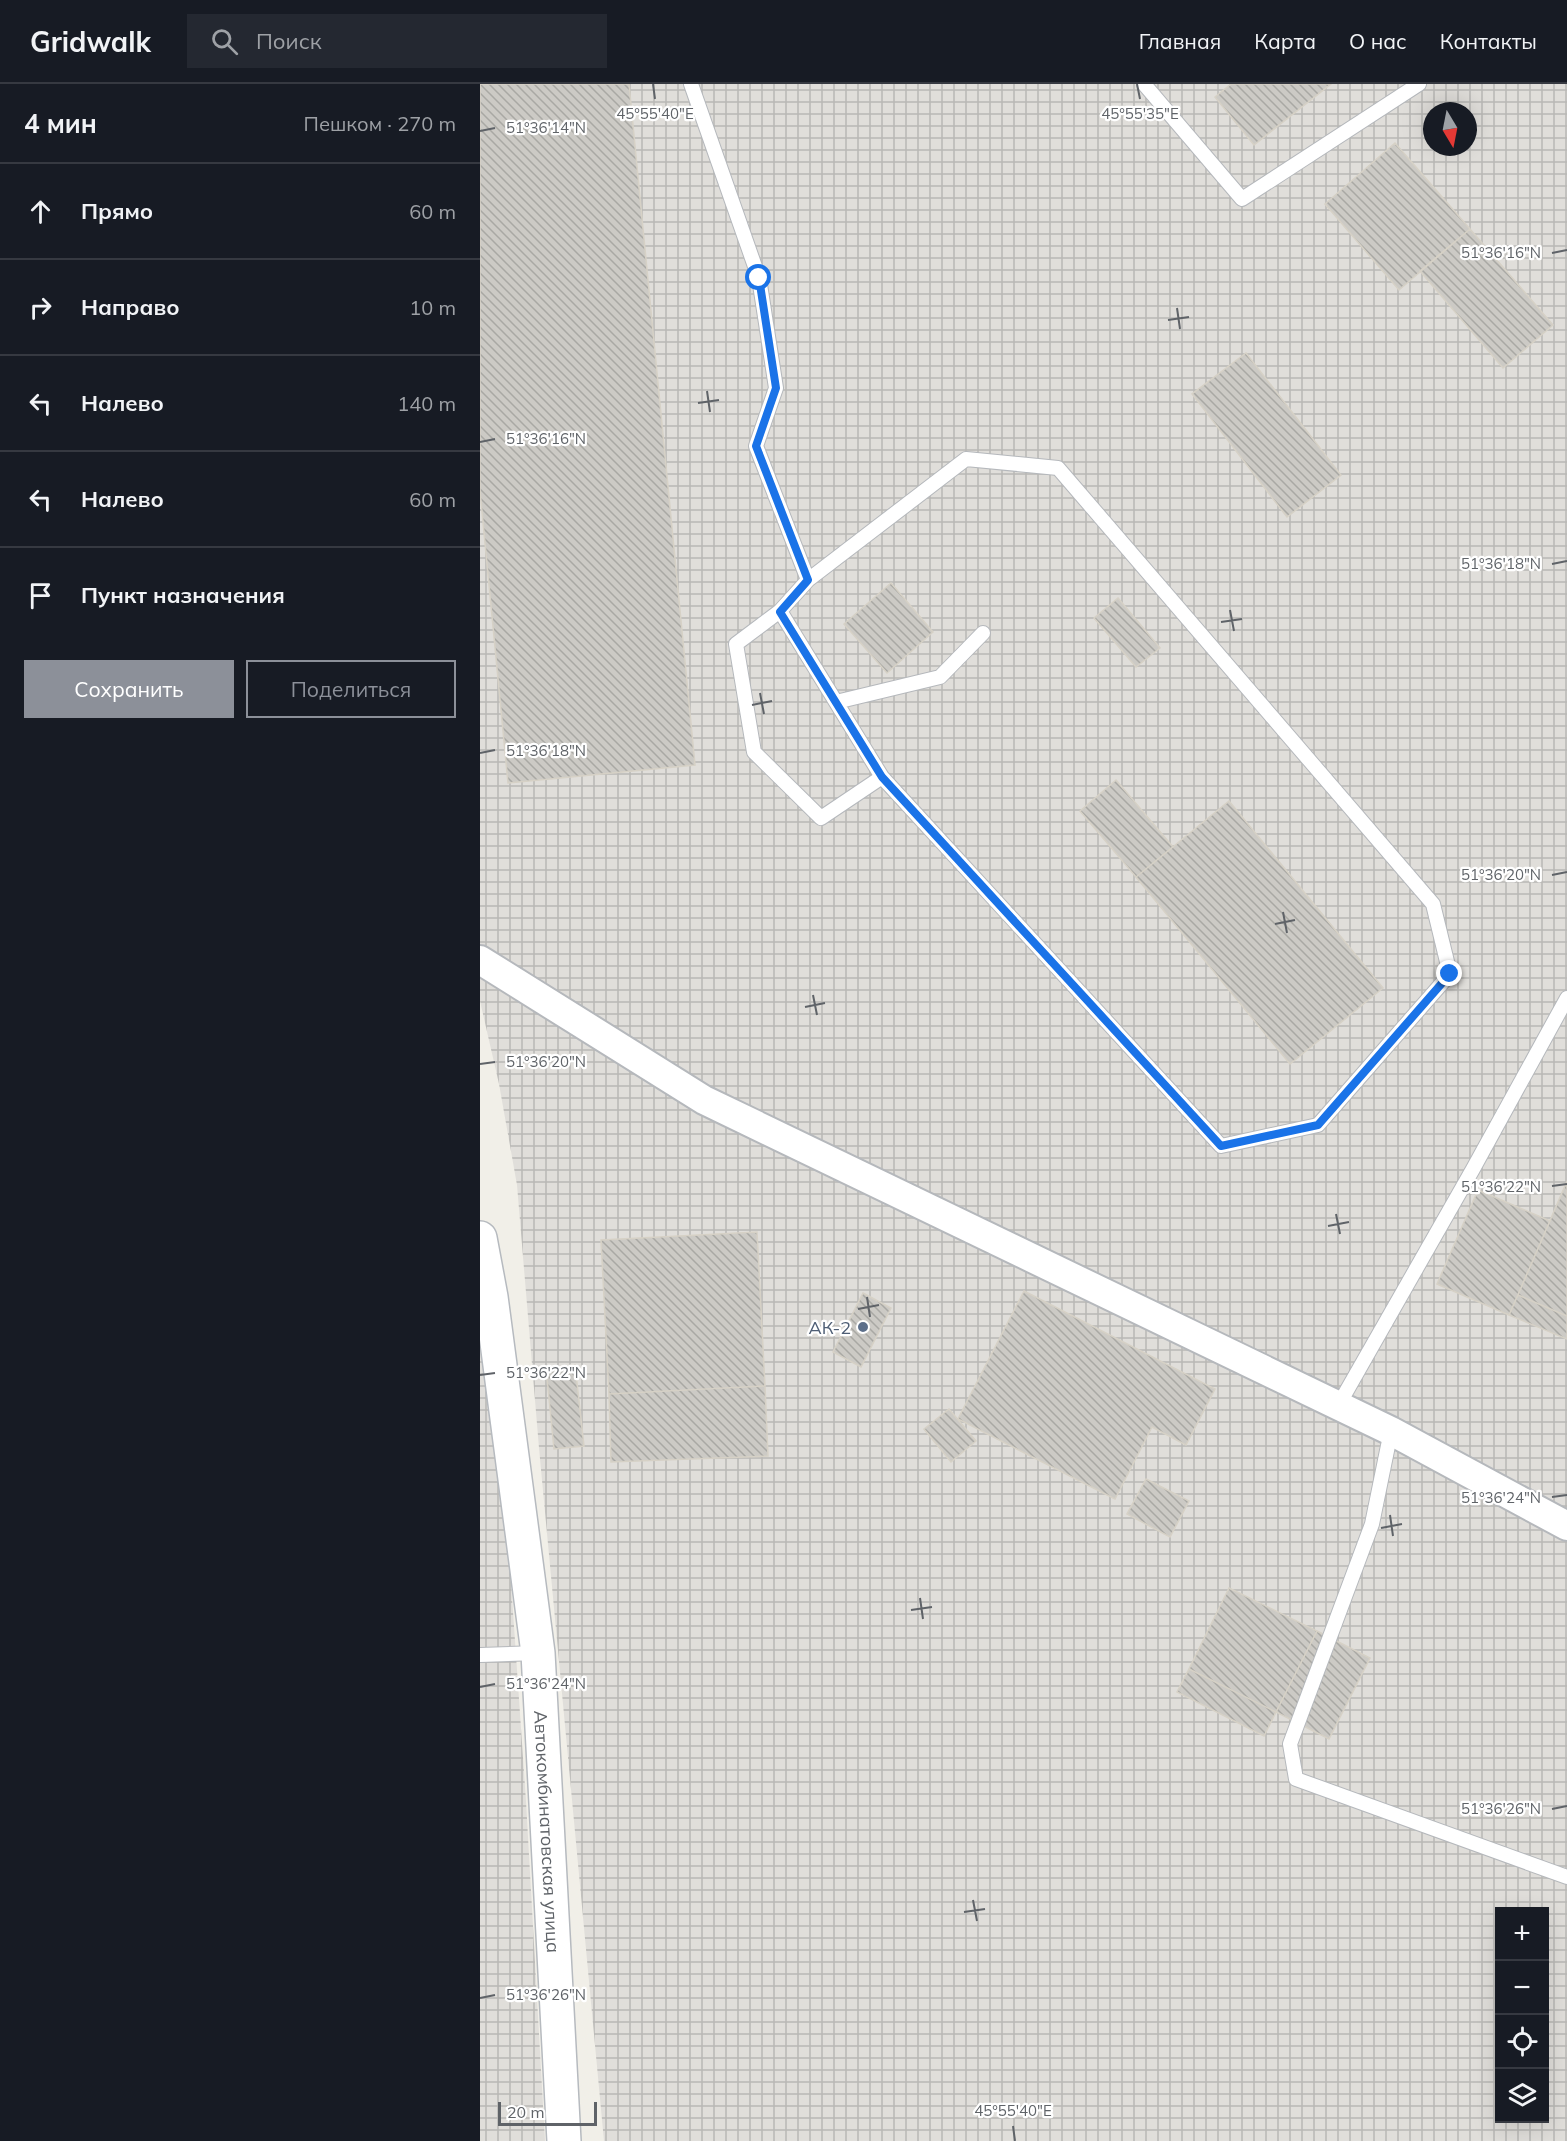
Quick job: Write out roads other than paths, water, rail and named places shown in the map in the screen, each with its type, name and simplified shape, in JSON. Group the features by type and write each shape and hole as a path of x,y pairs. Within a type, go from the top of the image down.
{"street":[{"path":"480,960 704,1100 1391,1431 1567,1526"},
{"name":"Автокомбинатовская улица","path":"480,1238 485,1298 538,1653 564,2141"}],"lane":[{"path":"691,84 759,278 776,388 756,446 808,580"},
{"path":"1144,84 1242,199 1419,84"},
{"path":"780,612 882,777 1221,1146 1318,1125 1450,974 1433,904 1058,468 966,459 808,580 780,612 736,644 754,752 821,818 882,777"},
{"path":"836,702 940,677 983,633"},
{"path":"1338,1406 1567,998"},
{"path":"1391,1431 1372,1524 1290,1744 1296,1779 1567,1877"},
{"path":"480,1655 538,1653"}],"place":[{"name":"АК-2","path":"863,1327"}]}
